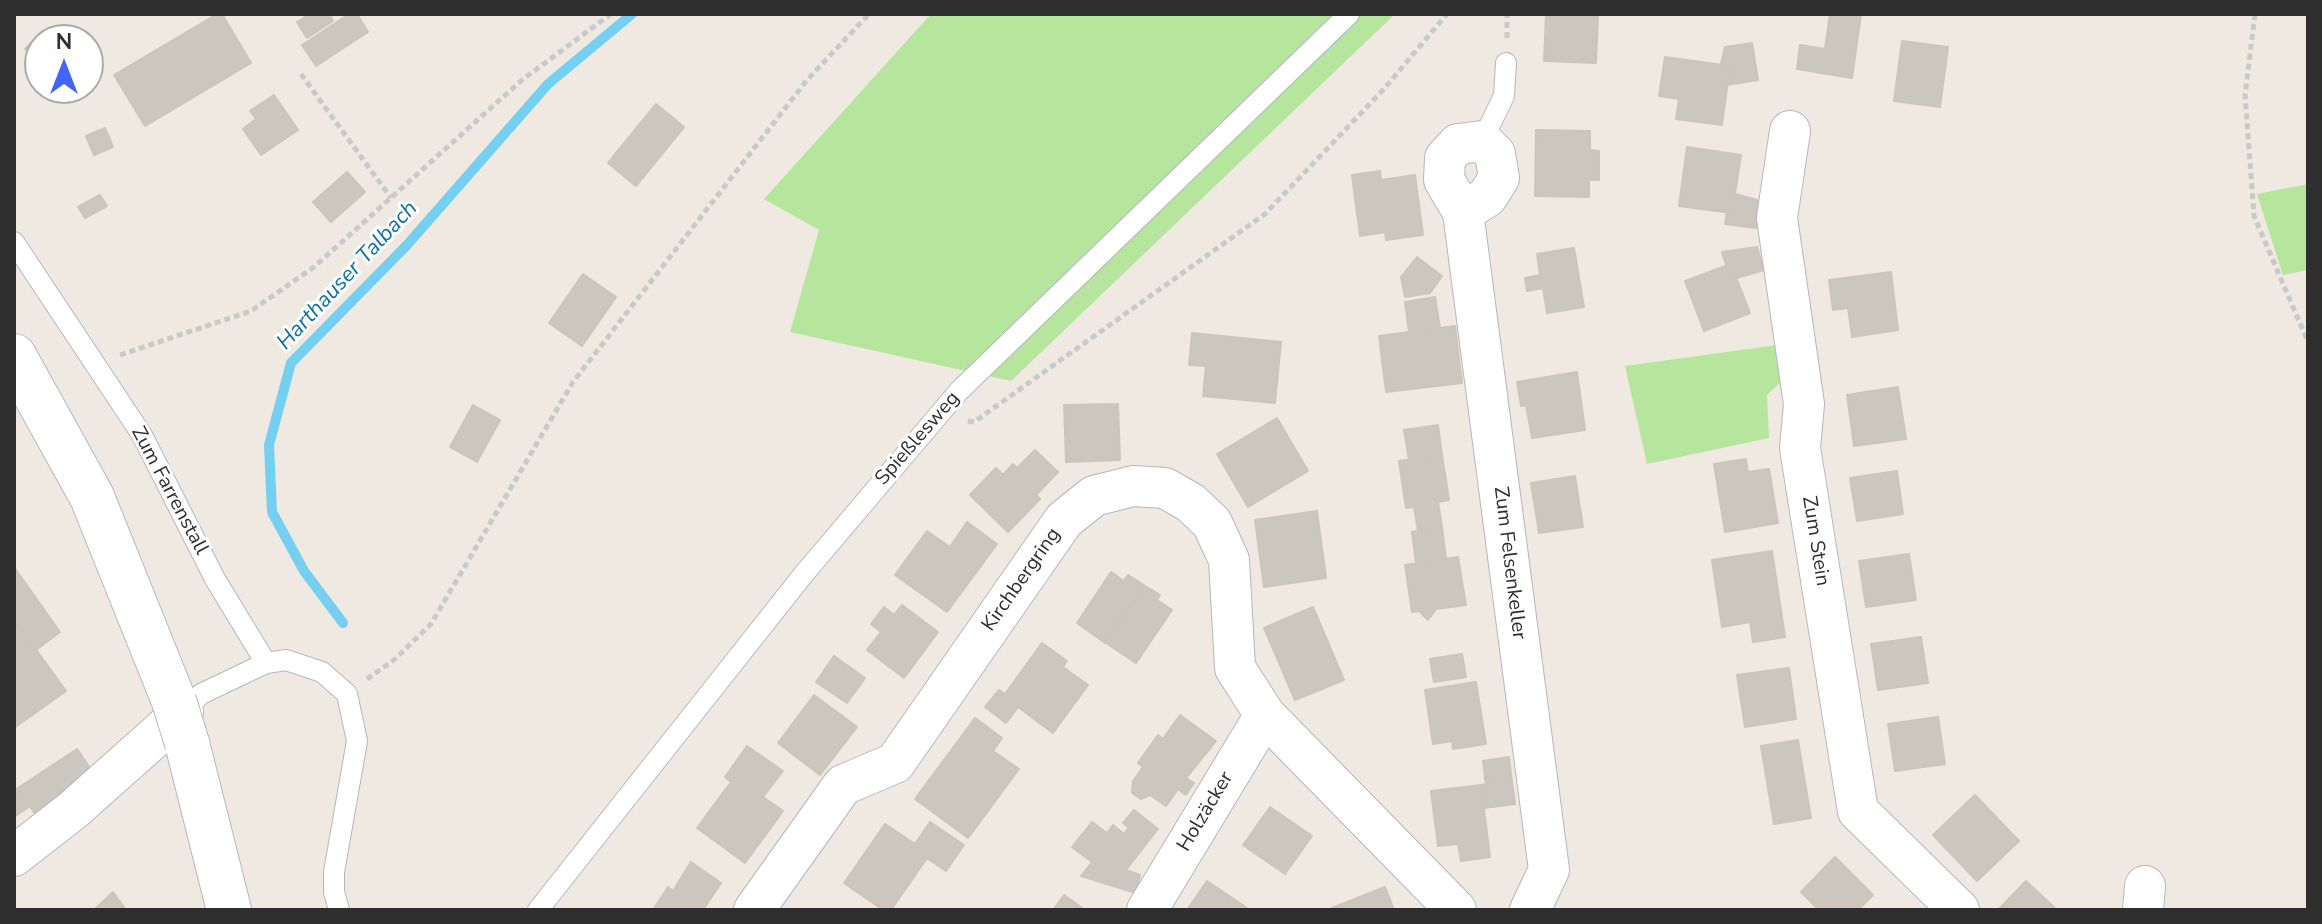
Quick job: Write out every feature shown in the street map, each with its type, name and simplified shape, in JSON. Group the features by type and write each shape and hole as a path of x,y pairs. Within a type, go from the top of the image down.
{"main road":[{"path":"14,356 92,497 182,719 229,910"}],"street":[{"name":"Zum Stein","path":"1790,131 1777,218 1804,404 1800,448 1858,811 1959,910"},
{"name":"Zum Felsenkeller","path":"1482,141 1495,154 1499,178 1487,197 1463,212 1549,870 1530,910"},
{"name":"Kirchbergring","path":"754,910 843,785 895,763 1064,520 1094,496 1133,486 1165,488 1191,503 1212,523 1229,560 1235,668 1265,715 1456,910"},
{"name":"Holzäcker","path":"1147,910 1265,715"},
{"path":"14,856 182,719"}],"lane":[{"name":"Spießlesweg","path":"538,910 803,575 959,391 1349,14"},
{"path":"1482,141 1504,96 1506,63"},
{"name":"Zum Farrenstall","path":"14,242 40,277 92,365 142,435 215,579 266,663"},
{"path":"182,719 201,694 266,663 286,660 322,672 347,694 357,741 334,872 339,910"}],"path":[{"path":"92,365 251,311 314,267 522,80 611,14"},
{"path":"347,694 394,660 431,624 573,382 807,80 869,14"},
{"path":"974,422 1265,214 1383,90 1447,14"},
{"path":"2255,14 2245,95 2254,216 2308,342"},
{"path":"301,74 391,198"}],"green space":[{"path":"931,14 1395,14 1011,381 790,332 819,230 764,199"},
{"path":"2308,184 2308,270 2283,275 2257,194"},
{"path":"1785,344 1784,379 1767,395 1769,438 1647,464 1625,366"}],"building":[{"path":"217,14 222,14 251,63 145,126 114,75"},
{"path":"310,14 329,14 333,21 307,38 297,22"},
{"path":"349,14 357,14 368,32 316,66 302,45"},
{"path":"1546,14 1598,14 1596,63 1544,61"},
{"path":"1830,14 1861,14 1852,78 1797,69 1800,45 1825,49"},
{"path":"1902,41 1948,47 1940,107 1894,101"},
{"path":"1752,43 1758,80 1727,85 1730,66 1721,64 1725,47"},
{"path":"1665,57 1730,66 1722,125 1676,119 1679,99 1659,96"},
{"path":"274,95 298,130 261,155 243,129 256,119 250,111"},
{"path":"656,104 684,127 636,186 608,163"},
{"path":"105,128 113,147 94,155 86,136"},
{"path":"1536,130 1590,131 1590,150 1599,151 1599,180 1589,180 1589,197 1535,196"},
{"path":"1687,147 1741,155 1732,213 1679,206"},
{"path":"1380,171 1381,180 1415,175 1423,235 1386,240 1385,232 1360,236 1352,175"},
{"path":"347,172 365,192 331,222 313,202"},
{"path":"1735,194 1761,201 1756,228 1725,224 1727,212 1732,213"},
{"path":"100,195 107,206 85,218 78,207"},
{"path":"1757,247 1764,270 1736,278 1731,264 1726,265 1722,252"},
{"path":"1574,248 1584,307 1547,313 1543,288 1527,291 1525,278 1540,275 1537,254"},
{"path":"1417,257 1442,276 1430,293 1405,297 1401,277"},
{"path":"1731,264 1750,313 1704,331 1685,281"},
{"path":"1891,272 1898,330 1852,337 1848,308 1833,310 1829,280"},
{"path":"583,274 616,297 582,346 549,323"},
{"path":"1435,297 1440,328 1409,332 1405,302"},
{"path":"1455,326 1462,383 1386,392 1379,336"},
{"path":"1192,333 1281,342 1275,403 1203,396 1206,366 1189,365"},
{"path":"1577,372 1585,430 1532,438 1526,405 1521,406 1517,382"},
{"path":"1898,387 1906,439 1854,446 1847,395"},
{"path":"1118,404 1120,460 1066,462 1064,405"},
{"path":"473,405 500,420 477,462 450,447"},
{"path":"1277,418 1308,471 1248,507 1217,454"},
{"path":"1438,425 1442,455 1409,460 1404,430"},
{"path":"1035,450 1058,472 1036,495 1040,499 1008,532 970,495 996,468 1003,475 1013,464 1017,468"},
{"path":"1442,455 1449,500 1438,502 1442,527 1418,531 1414,507 1406,508 1399,461"},
{"path":"1746,459 1748,472 1769,469 1778,523 1725,532 1714,464"},
{"path":"1897,471 1903,514 1857,521 1850,478"},
{"path":"1575,476 1583,527 1539,533 1531,483"},
{"path":"1317,511 1326,578 1264,587 1255,520"},
{"path":"967,522 997,544 947,612 895,575 927,531 950,547"},
{"path":"1442,527 1446,559 1416,563 1412,532"},
{"path":"1772,551 1785,637 1753,642 1750,622 1722,627 1712,560"},
{"path":"1909,554 1916,600 1866,607 1859,561"},
{"path":"1458,557 1466,605 1436,609 1428,620 1419,611 1412,612 1405,565"},
{"path":"14,567 60,632 36,650 14,619"},
{"path":"1111,572 1124,581 1128,575 1144,585 1105,643 1077,623"},
{"path":"1145,586 1160,595 1157,600 1172,610 1136,663 1106,643"},
{"path":"902,605 938,632 904,678 867,650 881,632 871,624 884,607 894,615"},
{"path":"1313,607 1344,680 1295,700 1264,628"},
{"path":"14,619 66,691 14,728"},
{"path":"1921,637 1928,683 1878,690 1871,644"},
{"path":"1042,643 1067,661 1063,667 1088,685 1053,733 1018,707 1006,723 985,707 999,690 1005,694"},
{"path":"1462,654 1466,677 1434,682 1430,659"},
{"path":"834,656 865,678 847,703 816,682"},
{"path":"1789,668 1796,719 1745,727 1737,675"},
{"path":"1476,682 1486,744 1453,749 1452,741 1433,744 1425,690"},
{"path":"814,695 857,727 820,775 778,743"},
{"path":"1180,715 1216,741 1186,778 1194,783 1186,795 1178,789 1166,806 1150,795 1141,799 1132,793 1133,781 1143,767 1138,763 1158,735 1163,739"},
{"path":"1938,717 1945,764 1895,771 1888,724"},
{"path":"975,718 1002,738 993,751 1019,769 968,838 915,799"},
{"path":"1798,740 1811,818 1774,824 1761,746"},
{"path":"747,746 783,771 763,797 783,811 745,863 697,828 731,782 725,777"},
{"path":"77,749 94,774 35,814 18,788"},
{"path":"1509,757 1511,774 1485,778 1483,761"},
{"path":"1511,774 1515,804 1484,808 1481,785 1486,784 1485,778"},
{"path":"1481,785 1490,857 1461,861 1458,844 1438,846 1431,791"},
{"path":"18,788 30,806 14,817 14,791"},
{"path":"1975,795 2019,841 1977,881 1933,835"},
{"path":"1270,807 1312,836 1285,874 1243,845"},
{"path":"1134,810 1158,829 1126,870 1140,875 1136,893 1081,876 1092,862 1072,847 1092,822 1107,833 1113,825 1124,834 1129,828 1123,823"},
{"path":"930,822 964,845 946,871 927,858 891,910 883,910 844,883 885,824 915,844"},
{"path":"1835,857 1873,895 1858,910 1819,910 1801,892"},
{"path":"691,862 721,883 703,910 653,910 668,887 673,891"},
{"path":"1207,881 1250,910 1187,910"},
{"path":"2026,881 2057,910 1998,910"},
{"path":"1385,887 1394,910 1332,908"},
{"path":"113,892 126,910 94,910"},
{"path":"1064,895 1085,910 1053,910"}],"waterway":[{"name":"Harthauser Talbach","path":"343,623 304,571 272,512 269,445 291,363 407,245 548,84 632,14"}]}
